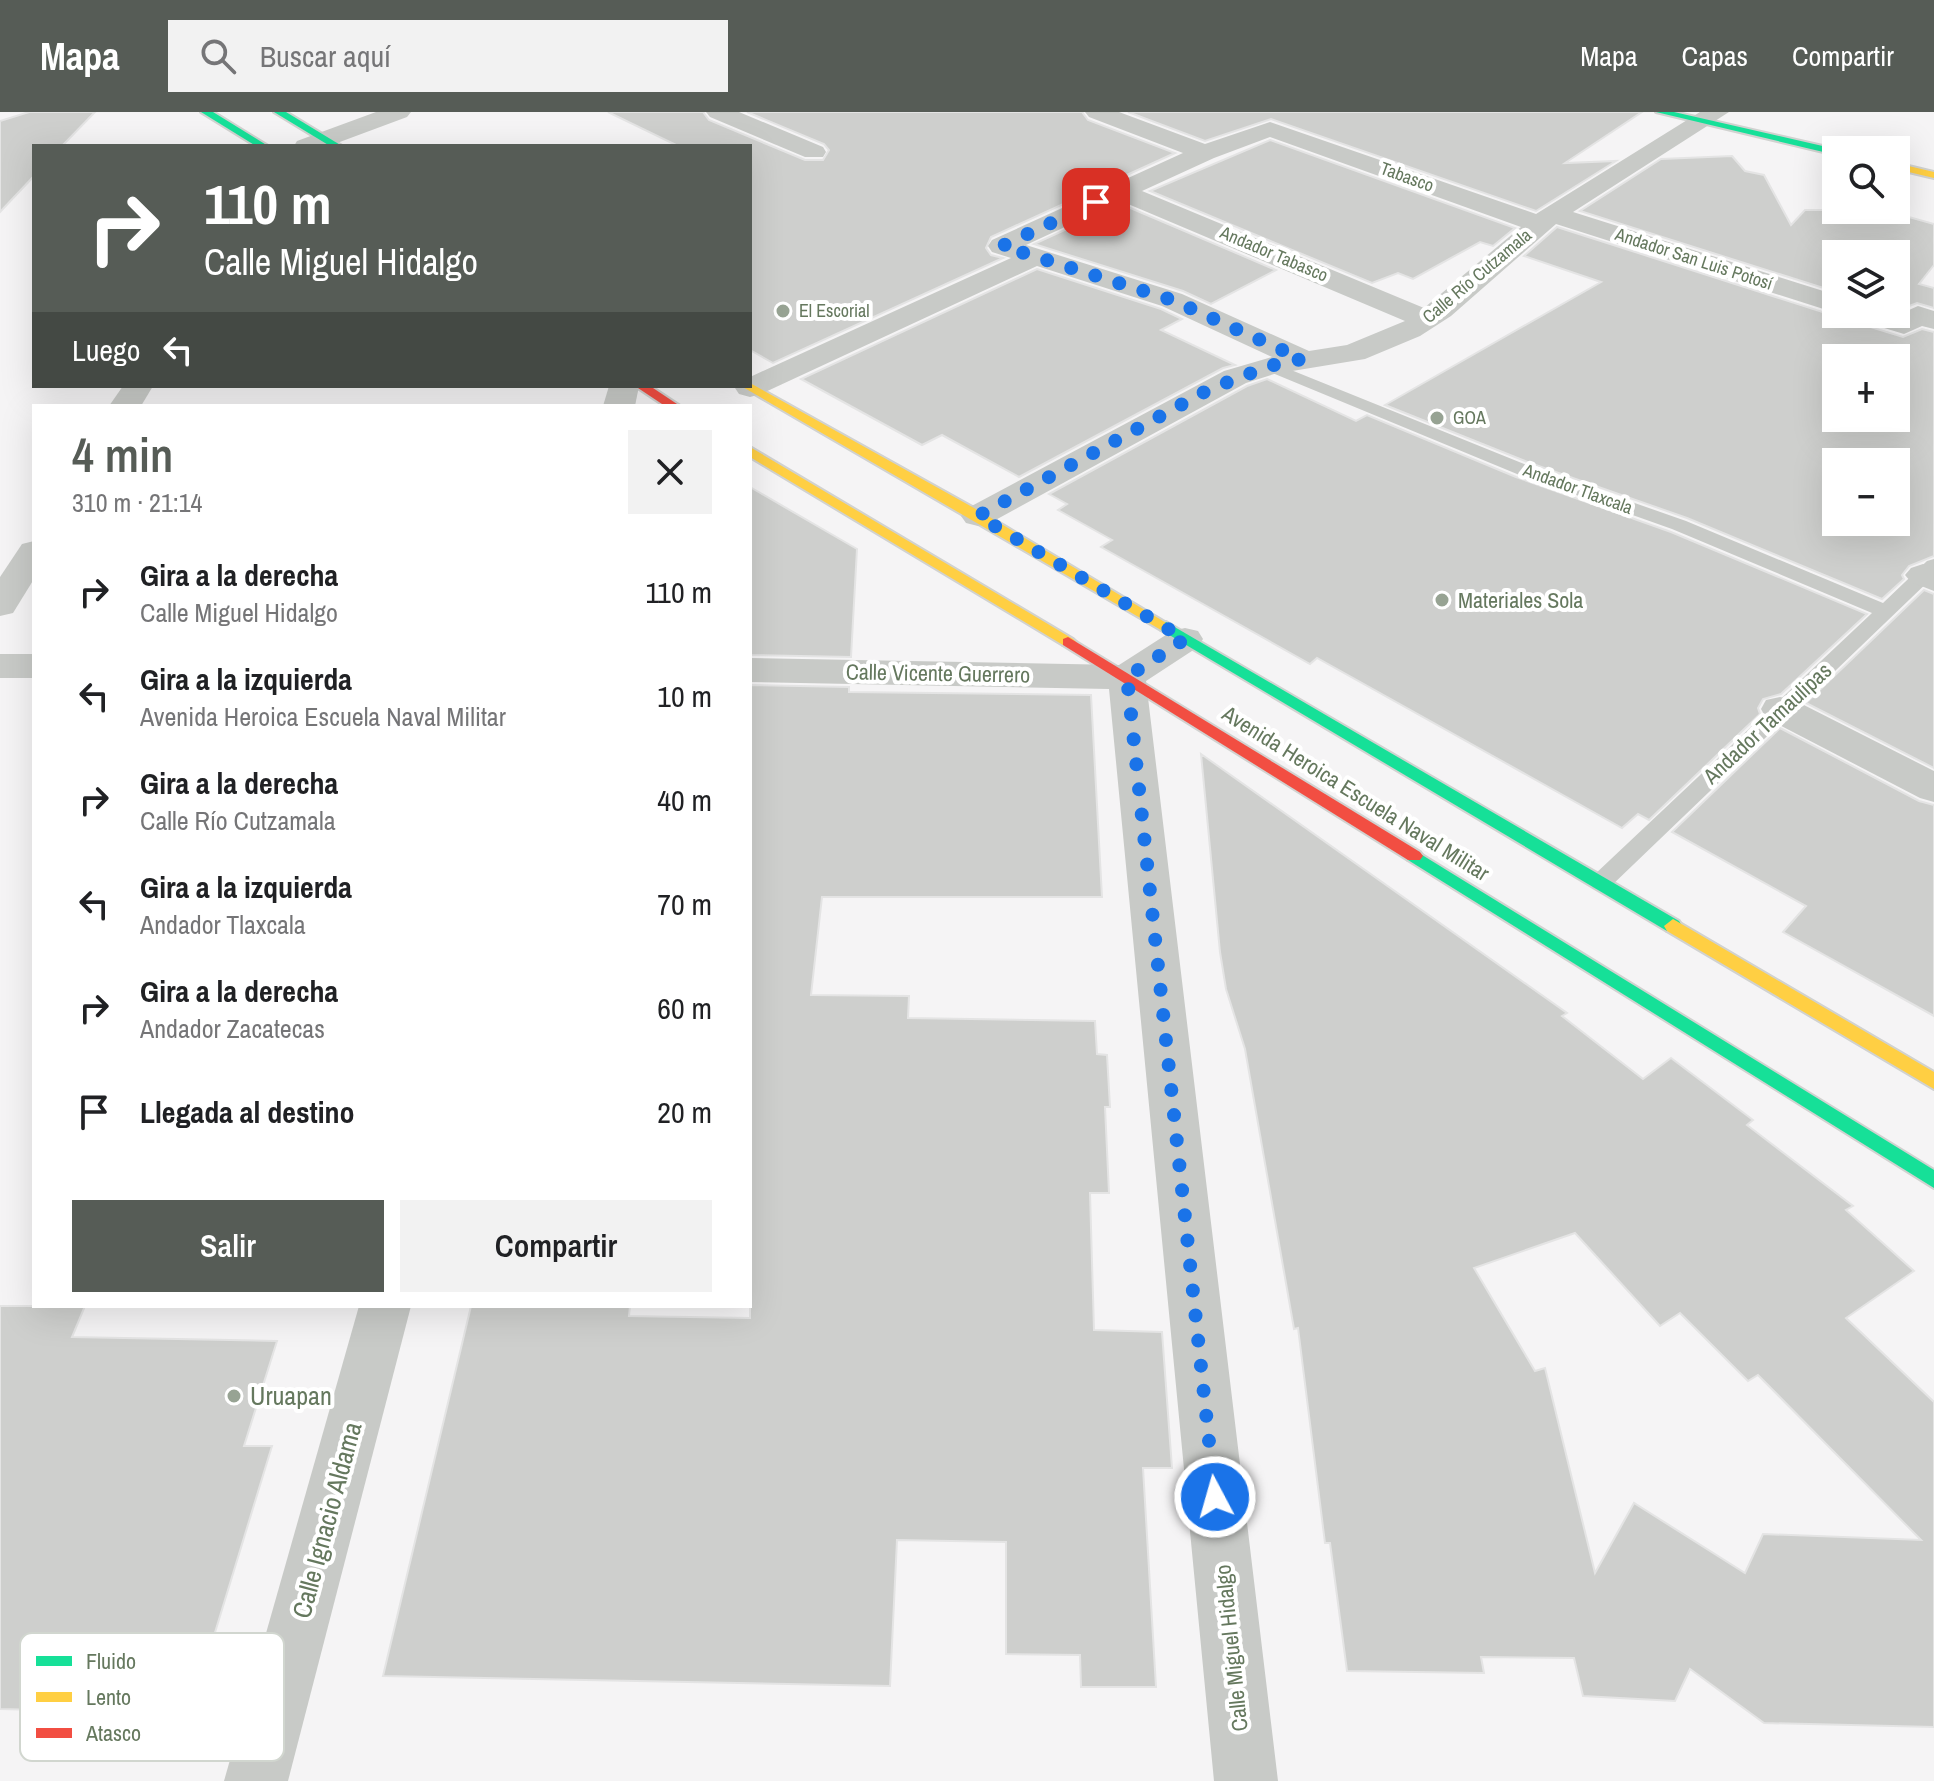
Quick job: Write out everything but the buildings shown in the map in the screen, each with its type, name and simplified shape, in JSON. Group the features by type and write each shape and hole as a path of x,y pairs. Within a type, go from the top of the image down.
{"street":[{"path":"206,112 260,144"},
{"path":"279,112 322,143 399,112"},
{"path":"718,112 814,152"},
{"path":"1097,112 1205,153"},
{"path":"1661,112 1709,117 1822,148"},
{"name":"Calle Río Cutzamala","path":"978,516 1208,390 1269,366 1354,353 1428,320 1545,219 1709,117"},
{"name":"Tabasco","path":"1205,153 1275,130 1545,219"},
{"path":"1205,153 1002,246 1172,300 1302,359"},
{"path":"1910,169 1934,175"},
{"name":"Andador Tabasco","path":"1119,191 1428,320"},
{"name":"Andador San Luis Potosí","path":"1545,219 1822,300"},
{"path":"752,386 1035,257"},
{"path":"1910,321 1918,315 1934,320"},
{"path":"644,388 671,404"},
{"name":"Avenida Heroica Escuela Naval Militar","path":"751,388 978,516 1934,1081"},
{"name":"Avenida Heroica Escuela Naval Militar","path":"752,452 1127,677 1934,1180"},
{"path":"0,605 32,554"},
{"path":"1127,677 1185,639"},
{"path":"0,666 32,666"},
{"name":"Calle Vicente Guerrero","path":"752,670 1127,677"},
{"name":"Calle Miguel Hidalgo","path":"1127,677 1246,1781"},
{"path":"1780,709 1934,788"},
{"name":"Calle Ignacio Aldama","path":"284,1678 384,1308"},
{"name":"Calle Ignacio Aldama","path":"256,1781 261,1761"}],"lane":[{"name":"Andador Tlaxcala","path":"1269,366 1523,470 1679,525 1887,612"},
{"name":"Andador Tamaulipas","path":"1601,882 1780,709 1930,573"}],"traffic: fast":[{"path":"206,112 260,144"},
{"path":"279,112 334,144"},
{"path":"1661,112 1822,149"},
{"path":"1166,627 1673,926"},
{"path":"1414,856 1934,1180"}],"traffic: slow":[{"path":"1910,169 1934,175"},
{"path":"751,388 978,516 1166,627"},
{"path":"752,452 1068,642"},
{"path":"1673,926 1934,1081"}],"traffic: jam":[{"path":"644,388 671,404"},
{"path":"1068,642 1414,856"}],"place":[{"name":"El Escorial","path":"783,311"},
{"name":"GOA","path":"1437,418"},
{"name":"Materiales Sola","path":"1442,600"},
{"name":"Uruapan","path":"234,1396"}],"route":[{"path":"1096,202 1002,246 1172,300 1302,359 1235,377 1208,390 978,516 1185,639 1127,677 1215,1497"}]}
